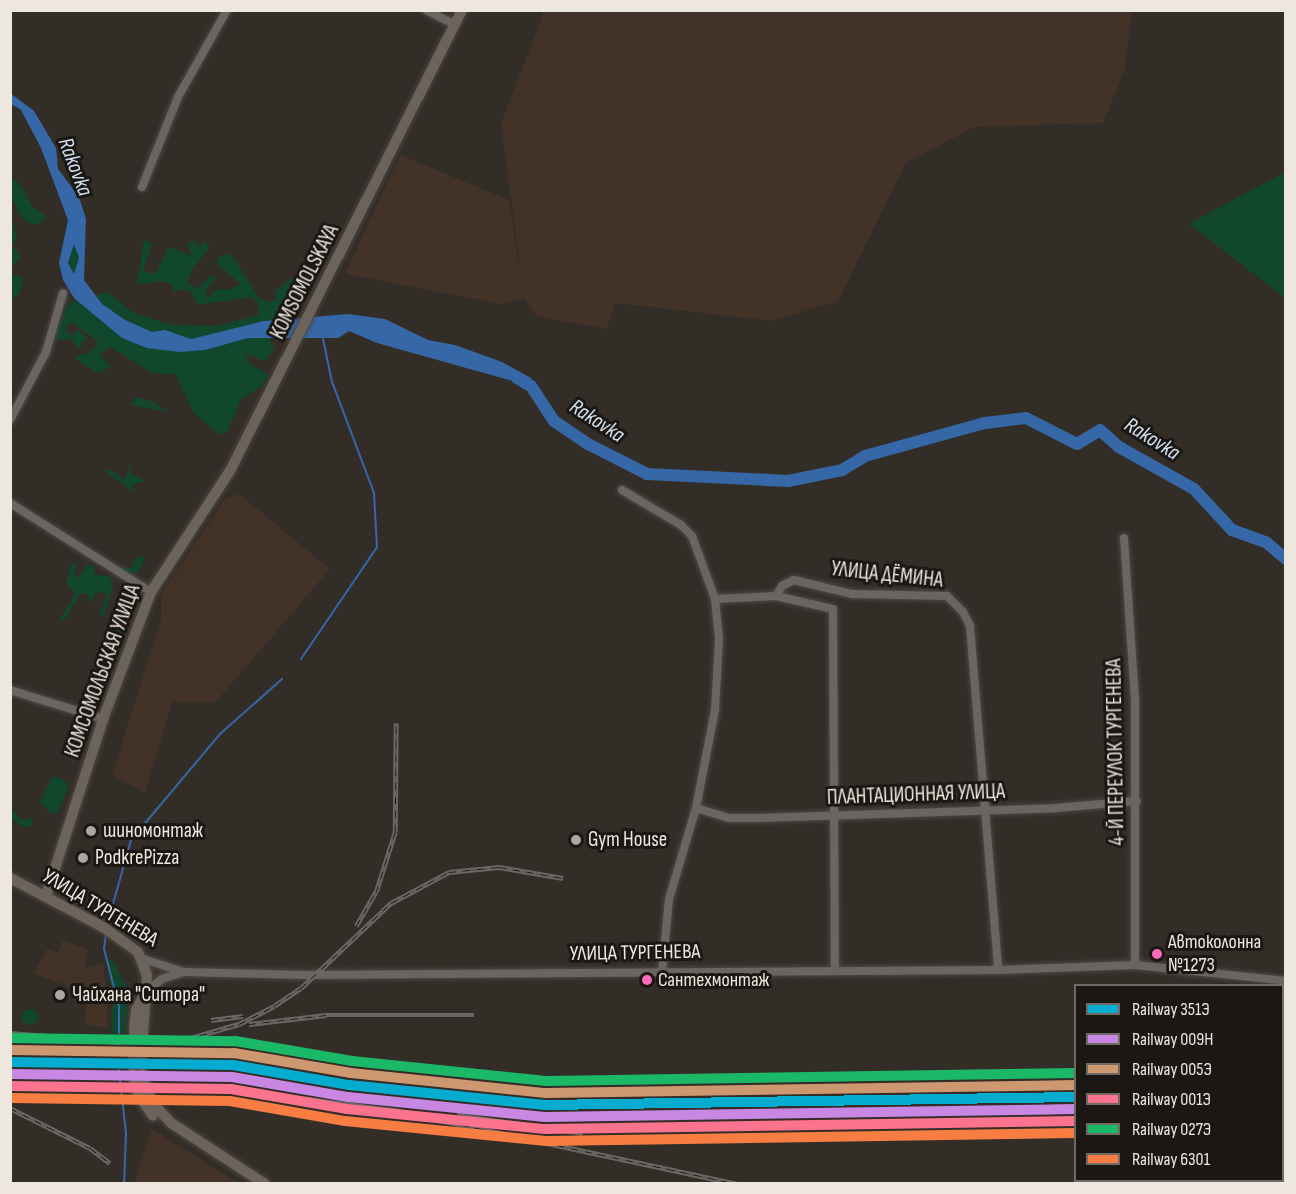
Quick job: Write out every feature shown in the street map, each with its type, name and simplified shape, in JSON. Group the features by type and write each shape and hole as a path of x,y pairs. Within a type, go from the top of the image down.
{"main road":[{"path":"455,25 462,10"},
{"name":"KOMSOMOLSKAYA","path":"262,411 455,25"},
{"name":"КОМСОМОЛЬСКАЯ УЛИЦА","path":"46,896 103,719 150,592 230,471 262,411"},
{"name":"УЛИЦА ТУРГЕНЕВА","path":"10,878 103,927 134,947 143,959"},
{"path":"138,1032 147,991 143,959"},
{"path":"138,1074 152,1103 184,1133 265,1184"}],"street":[{"path":"142,187 183,87 227,10"},
{"path":"426,10 455,25"},
{"path":"10,420 46,352 63,293"},
{"path":"622,489 681,525 692,536 715,599 717,691 696,807 669,899 662,972"},
{"path":"10,503 150,592"},
{"name":"4-Й ПЕРЕУЛОК ТУРГЕНЕВА","path":"1124,538 1137,801 1135,964"},
{"name":"УЛИЦА ДЁМИНА","path":"776,596 782,586 794,580 852,594 947,596 955,602 970,626 987,811"},
{"path":"715,599 776,596 833,609 832,816 835,971"},
{"path":"10,690 103,719"},
{"name":"ПЛАНТАЦИОННАЯ УЛИЦА","path":"696,807 729,818 987,811 1137,801"},
{"path":"987,811 998,970"},
{"name":"УЛИЦА ТУРГЕНЕВА","path":"143,959 184,972 368,976 998,970 1135,964 1286,981"},
{"path":"147,991 162,979 184,972"}],"shaded area":[{"path":"539,11 1132,11 1125,69 1103,123 974,127 906,163 838,301 773,321 615,303 607,329 537,316 524,299 501,304 345,274 400,155 509,200 523,290 501,124 543,14"},
{"path":"239,494 330,569 216,702 172,702 145,793 112,775 161,619 161,594 224,500"},
{"path":"63,940 89,950 84,967 104,964 108,1028 85,1025 86,990 77,990 33,973 47,949 58,953"},
{"path":"152,1129 238,1183 134,1183"}],"green space":[{"path":"1285,172 1285,298 1189,224"},
{"path":"10,177 21,185 32,206 46,216 42,222 33,225 22,218 11,197"},
{"path":"10,213 17,238 12,246 21,258 11,266"},
{"path":"144,240 152,244 143,271 155,274 169,247 191,256 188,243 194,240 199,247 205,241 210,247 193,268 187,283 197,289 210,277 218,276 205,290 208,298 217,289 228,290 241,284 217,264 218,258 226,254 233,256 258,297 270,303 276,300 275,292 292,277 293,298 302,292 302,284 307,288 301,310 270,340 274,348 265,361 245,354 250,364 269,375 262,386 241,399 227,432 218,434 193,412 175,374 152,373 110,347 100,354 110,367 97,373 74,358 92,351 98,341 71,322 66,327 67,333 73,335 77,329 88,340 82,341 82,346 77,348 72,339 53,340 69,303 108,292 132,312 167,324 216,326 258,315 258,303 251,297 198,305 191,292 180,289 175,292 171,284 163,281 137,285"},
{"path":"74,244 79,258 74,274 68,263"},
{"path":"12,273 24,279 18,296 13,298"},
{"path":"136,397 153,402 169,412 130,405"},
{"path":"132,462 130,473 145,481 132,485 137,494 106,472 109,469 124,480"},
{"path":"138,556 145,558 135,574 123,571 121,568 131,568"},
{"path":"72,563 76,564 74,574 79,578 87,564 96,568 94,573 97,575 110,576 113,587 104,615 99,617 107,594 96,592 90,604 88,594 81,593 63,622 60,619 75,594 66,582"},
{"path":"130,597 133,599 127,628 117,642 113,641 111,637 121,628"},
{"path":"53,776 64,780 69,786 57,814 50,813 40,802"},
{"path":"10,808 22,820 31,817 33,826 24,827 11,819"},
{"path":"107,959 113,961 127,987 126,1033 111,1033 113,997"},
{"path":"30,1009 36,1011 38,1017 36,1023 30,1025 24,1023 22,1017 24,1011"}],"water":[{"path":"10,93 34,111 56,148 58,169 79,197 86,219 84,280 102,304 125,320 152,332 165,330 191,339 264,321 348,314 385,319 428,340 455,345 502,362 531,378 531,386 377,343 349,331 338,338 248,338 205,350 179,352 147,348 122,338 74,298 63,280 59,263 68,220 41,148 21,110 11,104","holes":["74,244 79,258 74,274 68,263"]}],"waterway":[{"path":"301,659 377,547 374,493 332,382 323,339"},
{"name":"Rakovka","path":"517,378 531,386 554,421 588,444 647,474 788,481 842,470 865,456 985,423 1026,418 1077,444 1100,430 1119,447 1194,489 1232,530 1267,543 1286,559"},
{"path":"107,925 131,840 220,734 282,679"},
{"path":"106,933 104,949 119,1007 119,1033"},
{"path":"119,1070 126,1133 124,1184"}],"tunnel":[{"path":"133,1074 134,1031"},
{"path":"142,1074 143,1034"}],"railway":[{"path":"356,926 376,892 395,832 396,723"},
{"path":"187,1039 239,1024 274,1006 301,988 391,903 449,872 499,867 563,878"},
{"path":"249,1024 326,1015 474,1015"},
{"path":"211,1020 243,1016"},
{"path":"10,1033 121,1042"},
{"path":"275,1085 299,1090"},
{"path":"254,1092 400,1111"},
{"path":"10,1108 90,1148 110,1163"},
{"path":"393,1110 739,1184"},
{"path":"457,1115 583,1133"}],"rail line":[{"name":"027Э","path":"10,1038 235,1041 352,1061 546,1081 1074,1073"},
{"name":"005Э","path":"10,1050 234,1053 351,1073 546,1093 1074,1085"},
{"name":"351Э","path":"10,1062 233,1065 349,1085 545,1105 1074,1097"},
{"name":"009Н","path":"10,1074 232,1077 348,1097 545,1117 1074,1109"},
{"name":"001Э","path":"10,1086 231,1089 347,1109 545,1129 1074,1121"},
{"name":"6301","path":"10,1098 230,1101 345,1121 546,1141 1074,1133"}],"place":[{"name":"шиномонтаж","path":"91,831"},
{"name":"Gym House","path":"576,840"},
{"name":"PodkrePizza","path":"83,858"},
{"name":"Автоколонна №1273","path":"1157,954"},
{"name":"Сантехмонтаж","path":"647,980"},
{"name":"Чайхана \"Ситора\"","path":"60,995"}]}
